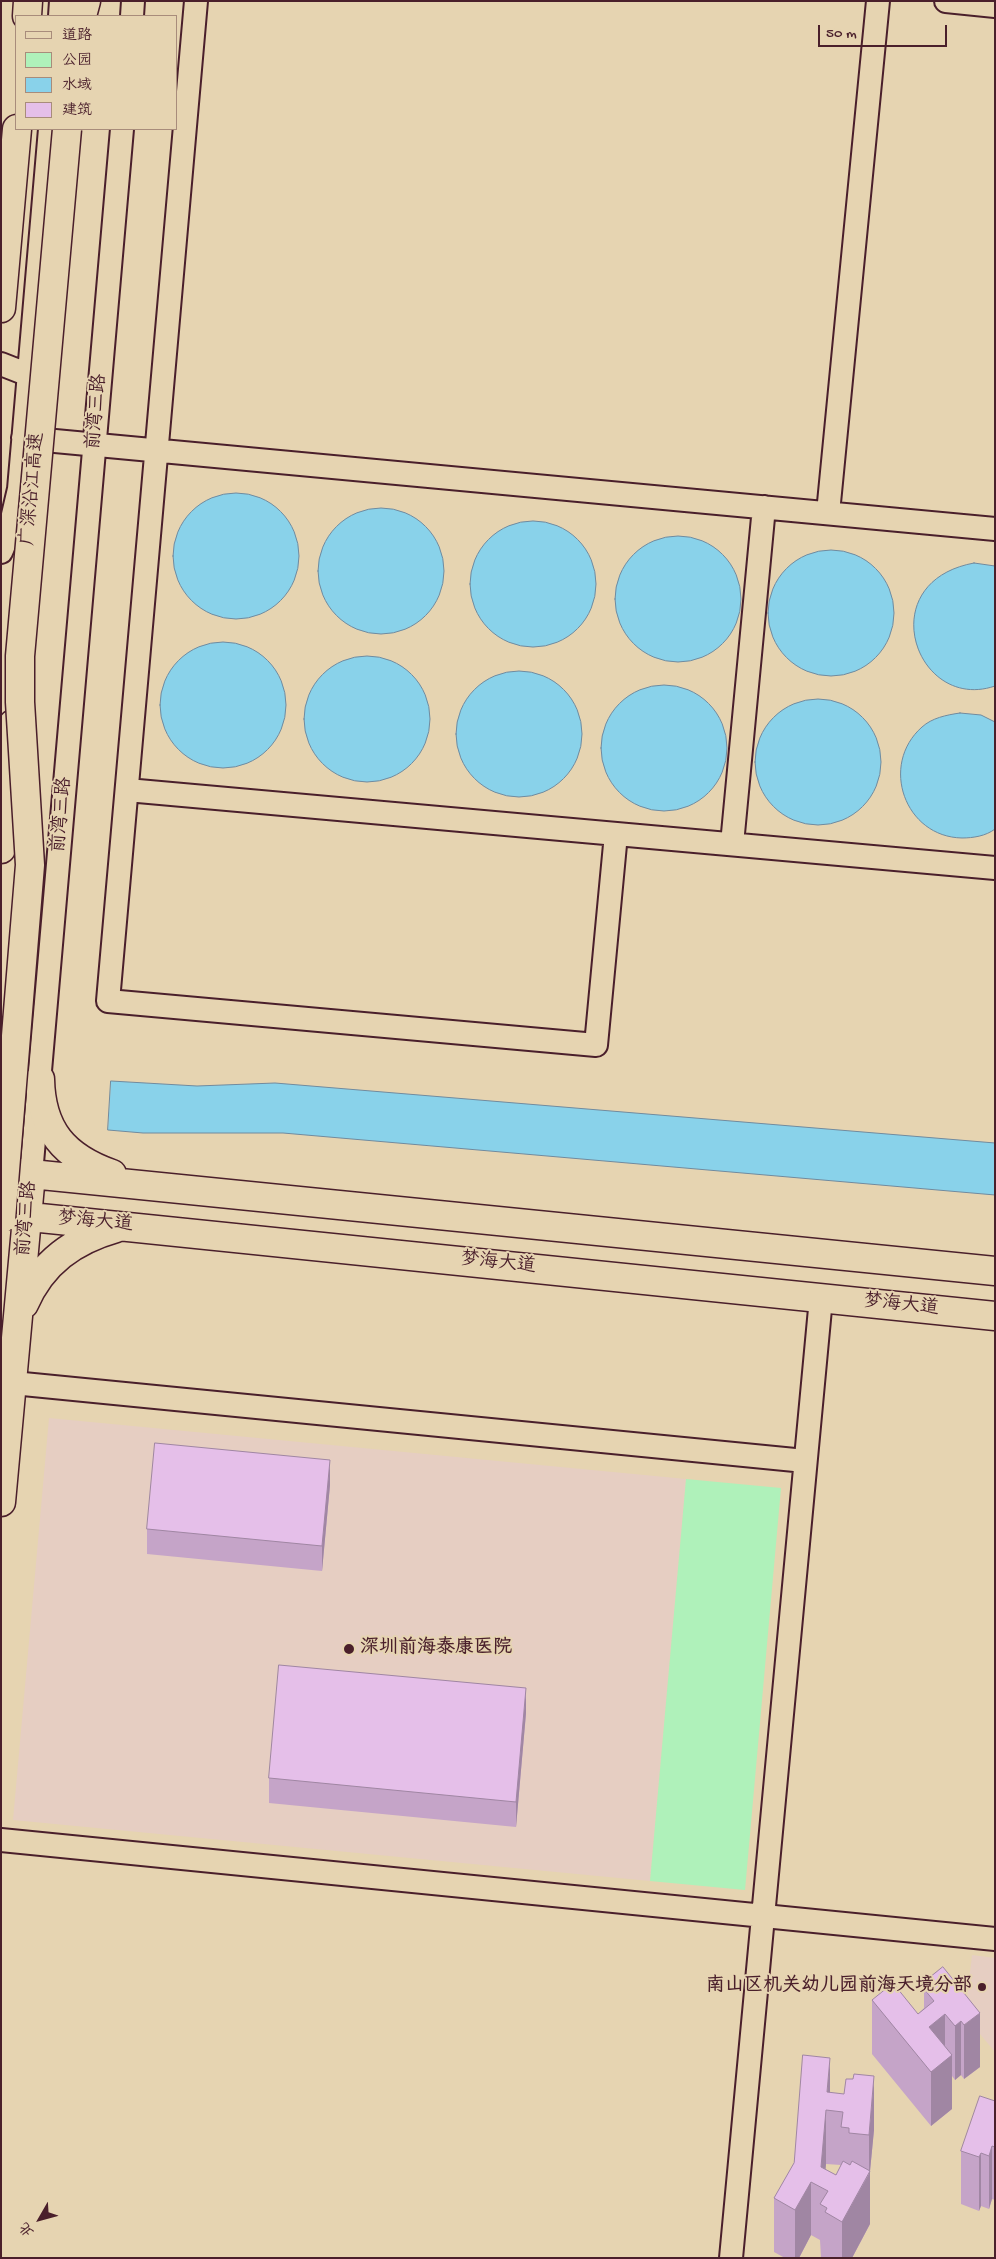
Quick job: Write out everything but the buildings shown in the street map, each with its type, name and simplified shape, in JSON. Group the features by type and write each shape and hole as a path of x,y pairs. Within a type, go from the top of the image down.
{"main road":[{"path":"77,15 79,1"},
{"path":"82,15 86,1"},
{"path":"1,308 17,130"},
{"name":"广深沿江高速","path":"1,849 67,130"},
{"path":"1,1219 30,864 20,702 20,656"},
{"path":"40,1079 44,1112 62,1144 74,1157 92,1167 139,1184"},
{"path":"1,1171 995,1271"},
{"name":"前湾三路","path":"1,1502 31,1174"},
{"name":"梦海大道","path":"1,1214 126,1225 995,1316"},
{"path":"19,1317 30,1290 40,1274 63,1251 98,1234 126,1225"}],"street":[{"path":"60,15 61,1"},
{"path":"132,15 133,1"},
{"path":"196,1 108,1000 596,1045 616,834"},
{"path":"828,513 878,1"},
{"path":"946,1 995,6"},
{"path":"1,552 14,514 23,438 50,130"},
{"name":"前湾三路","path":"31,1174 122,130"},
{"path":"1,364 29,375"},
{"path":"23,438 995,529"},
{"path":"732,844 764,507"},
{"path":"127,790 995,868"},
{"path":"731,2258 820,1298"},
{"path":"13,1383 805,1461"},
{"path":"1,1840 995,1939"}],"shaded area":[{"name":"深圳前海泰康医院","path":"49,1418 686,1479 650,1881 13,1820"},
{"name":"南山区机关幼儿园前海天境分部","path":"972,1955 995,1958 995,2052 965,2016"}],"green space":[{"path":"686,1479 781,1488 745,1890 650,1881"}],"water":[{"path":"236,493 260,498 280,512 294,532 299,556 294,580 280,600 260,614 236,619 212,614 192,600 178,580 173,556 178,532 192,512 212,498"},
{"path":"381,508 405,513 425,527 439,547 444,571 439,595 425,615 405,629 381,634 357,629 337,615 323,595 318,571 323,547 337,527 357,513"},
{"path":"533,521 557,526 577,540 591,560 596,584 591,608 577,628 557,642 533,647 509,642 489,628 475,608 470,584 475,560 489,540 509,526"},
{"path":"678,536 702,541 722,555 736,575 741,599 736,623 722,643 702,657 678,662 654,657 634,643 620,623 615,599 620,575 634,555 654,541"},
{"path":"831,550 855,555 875,569 889,589 894,613 889,637 875,657 855,671 831,676 807,671 787,657 773,637 768,613 773,589 787,569 807,555"},
{"path":"974,563 995,566 995,686 967,689 944,681 926,664 916,642 914,617 922,594 942,575"},
{"path":"223,642 247,647 267,661 281,681 286,705 281,729 267,749 247,763 223,768 199,763 179,749 165,729 160,705 165,681 179,661 199,647"},
{"path":"367,656 391,661 411,675 425,695 430,719 425,743 411,763 391,777 367,782 343,777 323,763 309,743 304,719 309,695 323,675 343,661"},
{"path":"519,671 543,676 563,690 577,710 582,734 577,758 563,778 543,792 519,797 495,792 475,778 461,758 456,734 461,710 475,690 495,676"},
{"path":"664,685 688,690 708,704 722,724 727,748 722,772 708,792 688,806 664,811 640,806 620,792 606,772 601,748 606,724 620,704 640,690"},
{"path":"818,699 842,704 862,718 876,738 881,762 876,786 862,806 842,820 818,825 794,820 774,806 760,786 755,762 760,738 774,718 794,704"},
{"path":"960,713 981,715 995,722 995,829 984,835 966,838 942,835 926,826 913,812 905,796 901,779 902,760 909,743 922,727 939,717"},
{"path":"111,1081 197,1086 275,1083 995,1143 995,1195 283,1133 143,1133 108,1130"}],"place":[{"name":"深圳前海泰康医院","path":"349,1649"},
{"name":"南山区机关幼儿园前海天境分部","path":"982,1987"}]}
